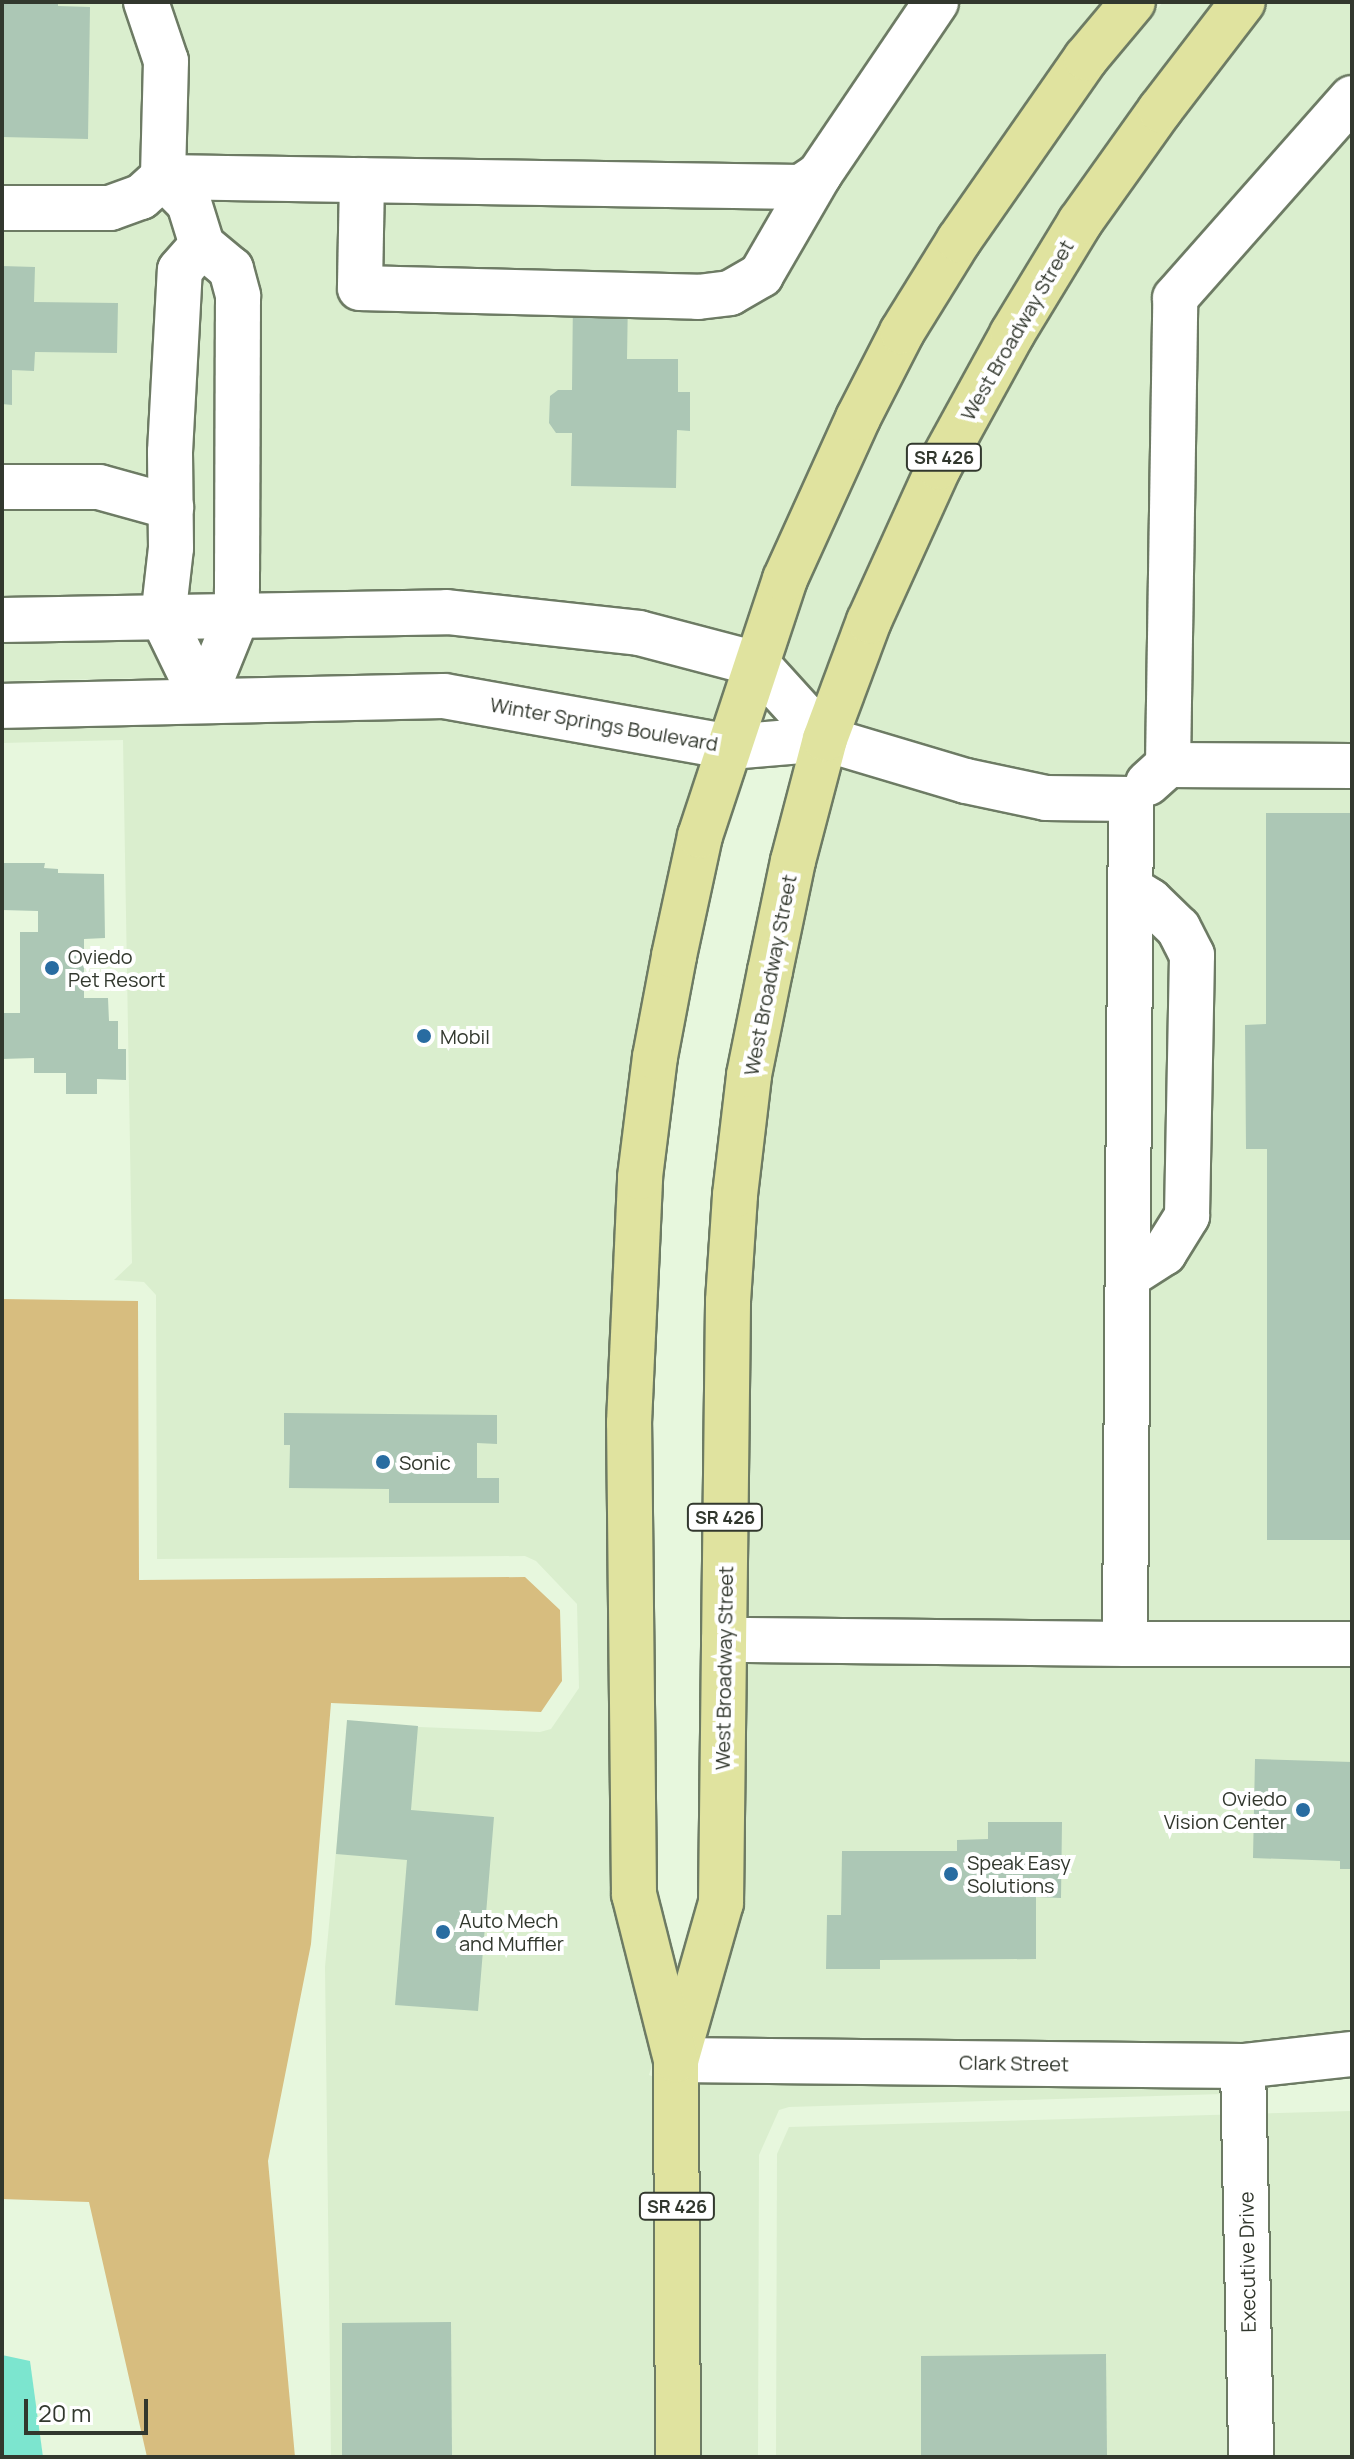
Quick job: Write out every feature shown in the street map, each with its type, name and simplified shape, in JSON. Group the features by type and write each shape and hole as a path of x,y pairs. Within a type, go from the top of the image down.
{"main road":[{"name":"West Broadway Street","path":"678,2457 676,2060 634,1894 629,1423 640,1177 655,1057 700,836 785,579 902,332 1020,148 1086,58 1133,2"},
{"name":"West Broadway Street","path":"676,2060 721,1903 728,1301 737,1180 749,1075 793,861 825,739 869,621 939,467 1012,334 1080,222 1243,2"}],"street":[{"path":"146,2 166,61 163,177 189,203 202,245 231,269 238,296 237,616 203,700"},
{"path":"362,180 360,288 698,297 730,293 761,275 819,175 936,2"},
{"path":"1168,765 1175,298 1352,98"},
{"path":"2,208 110,208 141,197 163,177 780,188 801,187 819,175"},
{"path":"202,245 180,270 171,507 163,618 203,700"},
{"path":"2,487 99,487 171,507"},
{"path":"2,620 447,612 639,633 757,664 825,739 966,781 1046,798 1131,799 1168,765 1352,766"},
{"name":"Winter Springs Boulevard","path":"2,706 444,696 730,747 825,739"},
{"path":"1125,1644 1131,799"},
{"path":"1128,1276 1164,1253 1187,1216 1192,955 1178,928 1131,889"},
{"path":"724,1640 1352,1644"},
{"name":"Clark Street","path":"676,2060 1243,2066 1352,2054"},
{"name":"Executive Drive","path":"1243,2066 1251,2457"}],"shaded area":[{"path":"2,2 1104,2 1003,134 942,226 744,636 641,609 447,588 2,596"},
{"path":"1163,2 1214,2 1063,207 995,321 850,612 817,697 782,658 804,591 877,430 920,345 1037,163 1102,74"},
{"path":"1265,2 1352,2 1352,2031 1242,2042 705,2036 755,1197 770,1079 812,870 850,732 888,631 957,478 1096,236 1254,22"},
{"path":"446,636 635,656 729,682 716,720 444,672 2,681 2,644"},
{"path":"442,720 701,766 680,831 635,1054 619,1176 608,1422 654,2059 649,2075 654,2077 657,2457 331,2457 325,1967 348,1724 540,1732 551,1729 579,1688 577,1604 536,1561 525,1556 157,1559 156,1295 144,1282 114,1280 132,1263 123,740 2,743 2,729"},
{"path":"2,1299 138,1301 139,1580 525,1577 560,1610 562,1681 541,1712 331,1703 311,1944 268,2161 295,2457 147,2457 89,2202 2,2199"},
{"path":"697,2084 1223,2090 1222,2094 789,2107 779,2110 759,2155 758,2457 699,2457"},
{"path":"1352,2111 1352,2457 776,2457 777,2154 789,2127"}],"water":[{"path":"2,2355 30,2361 43,2457 2,2457"}],"building":[{"path":"2,2 58,2 58,6 90,7 88,139 2,137"},
{"path":"2,266 35,267 34,302 118,303 117,353 35,352 34,371 12,370 12,405 2,404"},
{"path":"573,296 628,297 627,359 678,359 678,392 690,392 690,431 677,430 676,488 571,486 572,433 556,433 549,423 550,396 558,390 572,390"},
{"path":"1266,813 1352,813 1352,1540 1267,1540 1267,1149 1246,1149 1245,1025 1266,1024"},
{"name":"Oviedo Pet Resort","path":"2,863 45,863 44,868 58,869 58,873 104,874 105,938 84,939 84,998 108,998 109,1021 118,1021 118,1049 126,1049 126,1080 97,1079 97,1094 66,1094 66,1073 34,1073 34,1058 2,1059 2,1013 20,1013 20,932 38,932 38,911 2,910"},
{"name":"Sonic","path":"284,1413 497,1415 497,1444 477,1443 477,1478 499,1478 499,1503 389,1503 389,1489 289,1488 290,1445 284,1445"},
{"name":"Auto Mech and Muffler","path":"347,1720 418,1726 411,1810 494,1817 478,2011 395,2005 407,1860 336,1854"},
{"name":"Oviedo Vision Center","path":"1255,1759 1352,1762 1352,1869 1340,1869 1340,1861 1253,1858"},
{"name":"Speak Easy Solutions","path":"988,1822 1062,1822 1061,1898 1036,1897 1036,1959 880,1960 880,1969 826,1969 827,1915 841,1915 842,1851 957,1851 957,1840 988,1839"},
{"path":"451,2322 452,2457 342,2457 342,2323"},
{"path":"1106,2354 1107,2457 921,2457 921,2356"}],"place":[{"name":"Oviedo Pet Resort","path":"52,968"},
{"name":"Mobil","path":"424,1036"},
{"name":"Sonic","path":"383,1462"},
{"name":"Oviedo Vision Center","path":"1303,1810"},
{"name":"Speak Easy Solutions","path":"951,1874"},
{"name":"Auto Mech and Muffler","path":"443,1932"}]}
